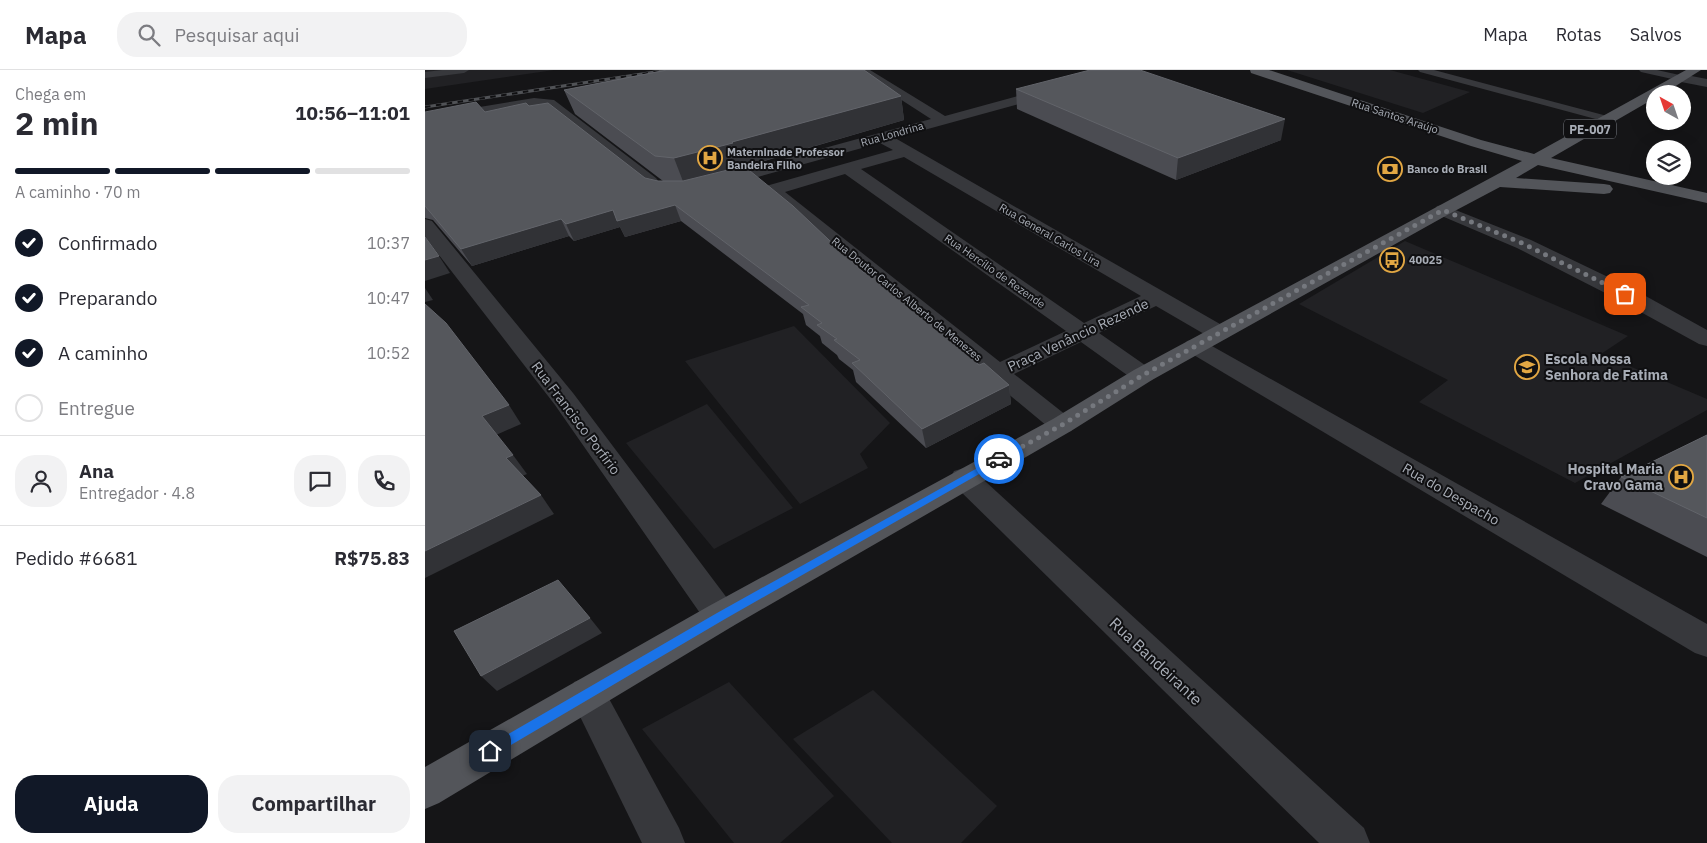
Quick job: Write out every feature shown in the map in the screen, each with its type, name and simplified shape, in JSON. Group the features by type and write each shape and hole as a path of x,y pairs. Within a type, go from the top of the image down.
{"main road":[{"name":"Rua Santos Araújo","path":"1256,70 1476,144 1707,200"},
{"name":"PE-007","path":"425,789 721,616 964,478 1062,425 1143,375 1443,210 1498,182 1695,70"},
{"path":"1498,182 1603,188 1707,200"}],"street":[{"path":"861,70 942,120"},
{"name":"Rua Londrina","path":"700,188 1127,70"},
{"path":"1071,73 1087,80"},
{"path":"1681,78 1707,83"},
{"path":"425,120 535,102 549,103 662,190"},
{"name":"Rua General Carlos Lira","path":"882,137 1157,297 1207,340"},
{"name":"Rua Londrina","path":"772,190 906,151"},
{"name":"Rua Hercílio de Rezende","path":"848,168 1143,375"},
{"name":"Rua Doutor Carlos Alberto de Menezes","path":"751,173 1062,425"},
{"path":"1443,210 1524,244 1625,294 1707,340"},
{"name":"Rua Francisco Porfírio","path":"425,225 564,399 721,616"},
{"name":"Praça Venâncio Rezende","path":"998,372 1157,297"},
{"name":"Rua do Despacho","path":"1207,340 1707,642"},
{"name":"Rua Bandeirante","path":"964,478 1349,843"},
{"path":"587,694 664,843"}],"lane":[{"path":"425,75 464,70"},
{"path":"1423,70 1607,120"},
{"path":"1644,70 1681,78"}],"shaded area":[{"path":"425,70 554,70 425,89"},
{"path":"1287,70 1390,70 1470,92 1423,113"},
{"name":"Escola Nossa Senhora de Fatima","path":"1405,241 1628,336 1601,354 1707,399 1707,410 1575,483 1419,402 1448,380 1299,304"},
{"path":"794,326 890,423 860,454 868,468 800,504 685,361"},
{"path":"707,404 793,508 714,549 626,443"},
{"path":"729,682 834,796 780,843 734,843 642,729"},
{"path":"873,690 997,806 961,843 892,843 793,739"}],"building":[{"path":"667,70 864,70 901,96 674,158 655,156 564,90"},
{"path":"1090,70 1140,70 1285,119 1178,158 1016,89"},
{"path":"476,102 485,112 526,103 529,106 548,103 645,178 658,181 683,181 744,166 793,206 864,273 869,271 979,365 984,363 1009,385 922,429 852,363 860,360 834,340 837,339 817,325 822,323 801,307 809,305 675,205 617,221 613,210 566,224 561,219 461,249 425,206 425,112"},
{"path":"425,237 439,256 425,260"},
{"path":"425,304 446,323 509,405 482,416 513,455 506,458 541,495 425,551"},
{"path":"1707,435 1707,518 1621,477"},
{"path":"558,580 590,618 481,676 454,631"}],"railway":[{"path":"425,107 668,70"}],"way so far":[{"path":"999,459 1062,425 1143,375 1443,210 1524,244 1625,294"}],"place":[{"name":"Materninade Professor Bandeira Filho","path":"710,158"},
{"name":"Banco do Brasil","path":"1390,169"},
{"name":"40025","path":"1392,260"},
{"name":"Escola Nossa Senhora de Fatima","path":"1527,367"},
{"name":"Hospital Maria Cravo Gama","path":"1681,477"}],"route":[{"path":"490,751 721,616 999,459"}]}
